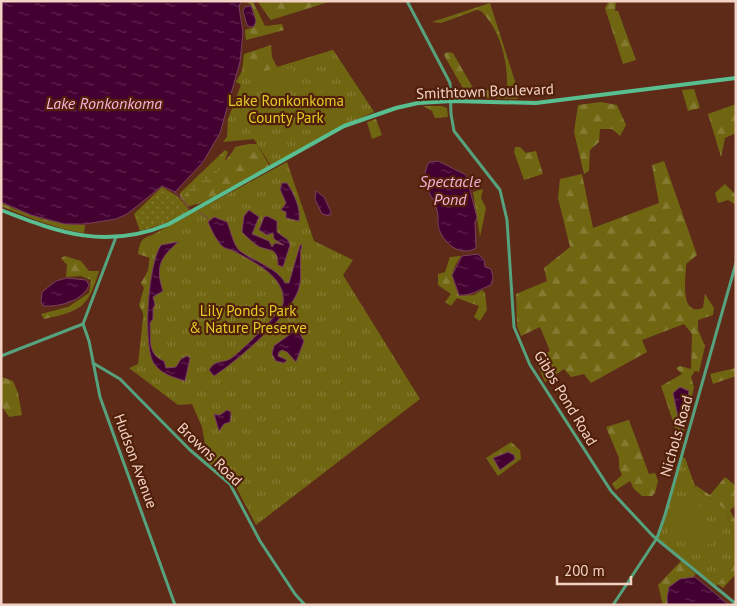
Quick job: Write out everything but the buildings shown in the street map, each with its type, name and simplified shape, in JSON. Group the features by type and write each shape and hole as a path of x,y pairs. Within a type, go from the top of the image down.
{"main road":[{"name":"Smithtown Boulevard","path":"1,210 55,231 86,236 116,237 152,231 169,224 344,126 408,105 452,101 536,103 736,78"}],"street":[{"name":"Gibbs Pond Road","path":"407,1 450,82 451,115 454,131 500,190 507,220 514,327 530,365 610,491 656,538 736,604"},
{"path":"1,356 83,324 116,237"},
{"name":"Nichols Road","path":"613,605 656,538 666,515 736,263"},
{"name":"Hudson Avenue","path":"83,324 100,397 175,605"},
{"name":"Browns Road","path":"93,363 120,379 190,450 230,484 260,541 295,594 305,605"}],"green space":[{"path":"246,1 253,2 265,26 282,24 284,30 246,40 245,30 254,27 256,20 252,6"},
{"path":"257,1 332,1 271,20"},
{"path":"609,1 616,1 615,11 618,11 636,60 623,64 605,8"},
{"path":"490,3 519,98 468,97 445,57 444,54 448,52 453,53 473,88 482,91 507,87 506,66 502,46 493,27 481,11 477,10 441,23 432,22"},
{"path":"271,45 272,57 277,67 333,50 374,112 321,126 236,82 242,71 244,54"},
{"name":"Lake Ronkonkoma County Park","path":"333,50 374,112 336,129 271,166 254,139 223,142 227,137 228,119 241,85 236,80"},
{"path":"293,68 290,92 288,85 283,84 277,89 278,94 285,98 264,94 267,79 280,70"},
{"path":"332,89 334,104 328,118 318,127 303,129 296,105 300,115 306,115 312,110 313,102 310,97 298,99"},
{"path":"694,89 700,108 688,111 682,90"},
{"path":"601,102 617,105 626,125 620,136 612,129 600,129 599,142 590,150 589,171 584,174 574,132 578,105"},
{"path":"736,104 736,133 725,138 721,157 708,114"},
{"path":"423,106 442,106 447,108 448,117 435,118 432,111"},
{"path":"376,119 382,135 372,139 367,122"},
{"path":"257,144 269,165 268,167 202,203 189,206 184,196 189,188 224,162 235,147"},
{"path":"515,147 520,147 526,153 536,151 543,174 524,180 514,152"},
{"path":"225,150 228,152 224,163 211,181 215,190 202,187 194,192 186,192 184,196 189,206 191,206 187,207 180,198 180,193"},
{"path":"664,161 697,255 686,264 685,286 687,302 690,307 695,309 703,308 705,294 714,308 713,315 698,320 698,330 705,346 699,372 695,371 691,377 694,387 681,445 661,386 682,374 676,368 680,366 691,369 692,334 684,324 642,340 647,352 591,383 584,374 571,377 564,369 545,382 534,358 550,351 540,327 521,336 517,326 516,294 547,281 544,268 570,247 558,198 560,179 582,174 593,228 659,203 652,165"},
{"name":"Lily Ponds Park & Nature Preserve","path":"287,162 314,241 353,260 343,275 420,399 256,525 236,487 208,462 202,427 192,404 178,405 129,368 138,364 152,235"},
{"path":"725,184 735,194 736,205 728,200 718,203 715,193"},
{"path":"162,187 177,196 190,211 167,223 140,231 134,214"},
{"path":"483,189 481,198 486,208 480,237 473,192"},
{"path":"1,203 52,222 85,225 84,233 42,222 1,206"},
{"path":"158,234 145,317 139,305 144,288 141,283 149,269 150,258 138,254 143,240"},
{"path":"65,256 81,261 89,271 99,271 95,283 87,300 81,306 67,313 44,319 41,314 68,307 89,293 91,280 81,276 66,277 67,265 61,258"},
{"path":"461,256 454,268 454,280 459,296 474,295 482,290 485,293 487,310 480,321 474,317 479,306 457,298 451,306 445,302 451,294 438,285 438,274 445,272 450,257"},
{"path":"736,368 736,376 713,384 710,374"},
{"path":"2,377 13,381 18,393 22,415 9,417 1,405"},
{"path":"629,420 649,474 655,473 658,481 655,493 652,496 642,496 634,489 630,481 616,490 612,484 622,475 619,468 619,458 606,427"},
{"path":"511,442 520,450 521,459 498,476 486,458"},
{"path":"681,457 685,458 696,489 726,510 736,540 736,558 732,567 716,586 657,538"},
{"path":"725,477 736,486 736,506 730,510 736,522 736,540 726,510 696,489 695,485 710,495"},
{"path":"699,501 702,533 713,521 724,529 710,546 699,538 701,535 668,542 669,527 674,514 685,505"},
{"path":"736,558 736,577 734,576 723,588 717,584 732,567"},
{"path":"681,561 696,574 693,577 680,579 667,598 668,605 663,605 658,585"}],"water":[{"name":"Lake Ronkonkoma","path":"1,1 241,1 239,7 243,32 240,62 220,133 203,162 175,192 162,186 127,214 116,219 85,224 65,224 31,215 1,202"},
{"path":"251,6 256,21 254,26 250,27 247,25 243,11 245,7"},
{"name":"Spectacle Pond","path":"438,161 466,175 477,217 475,223 476,248 465,251 454,248 445,240 439,229 437,210 425,182 429,162"},
{"path":"282,183 287,183 294,196 299,211 299,221 286,218 286,212 281,210 286,203 280,189"},
{"path":"316,191 324,197 331,212 330,216 322,214 315,199"},
{"path":"249,210 259,217 252,234 269,241 272,247 275,243 284,245 274,239 273,233 267,235 259,230 264,217 267,216 277,221 277,232 288,240 290,245 283,267 278,265 275,252 258,246 242,232 244,216"},
{"path":"214,217 227,222 234,242 240,251 277,273 285,283 289,283 300,245 302,245 299,288 286,311 236,360 214,376 209,370 216,363 230,359 242,350 281,308 283,294 280,286 268,272 220,244 208,222"},
{"path":"178,242 163,258 159,269 163,291 153,297 155,305 153,308 153,319 150,323 150,340 152,350 155,355 164,361 166,368 176,367 181,359 187,356 190,358 185,381 167,374 156,366 150,352 148,338 148,303 153,268 157,255 161,245"},
{"path":"478,254 484,260 485,267 491,269 493,277 491,285 472,293 459,295 452,275 462,256"},
{"path":"67,278 86,280 89,285 82,295 70,302 44,306 41,303 42,292 56,281"},
{"path":"293,332 299,332 304,341 296,362 287,352 282,350 278,356 287,360 284,363 276,361 272,354 274,346"},
{"path":"680,387 689,391 681,431 673,393"},
{"path":"227,410 231,412 230,422 224,424 219,431 214,414 220,415"},
{"path":"508,452 514,455 515,459 500,470 493,458"},
{"path":"695,577 729,605 668,605 669,587 680,579"}],"waterway":[{"path":"174,192 181,197 190,209"},
{"path":"199,212 210,220"}]}
